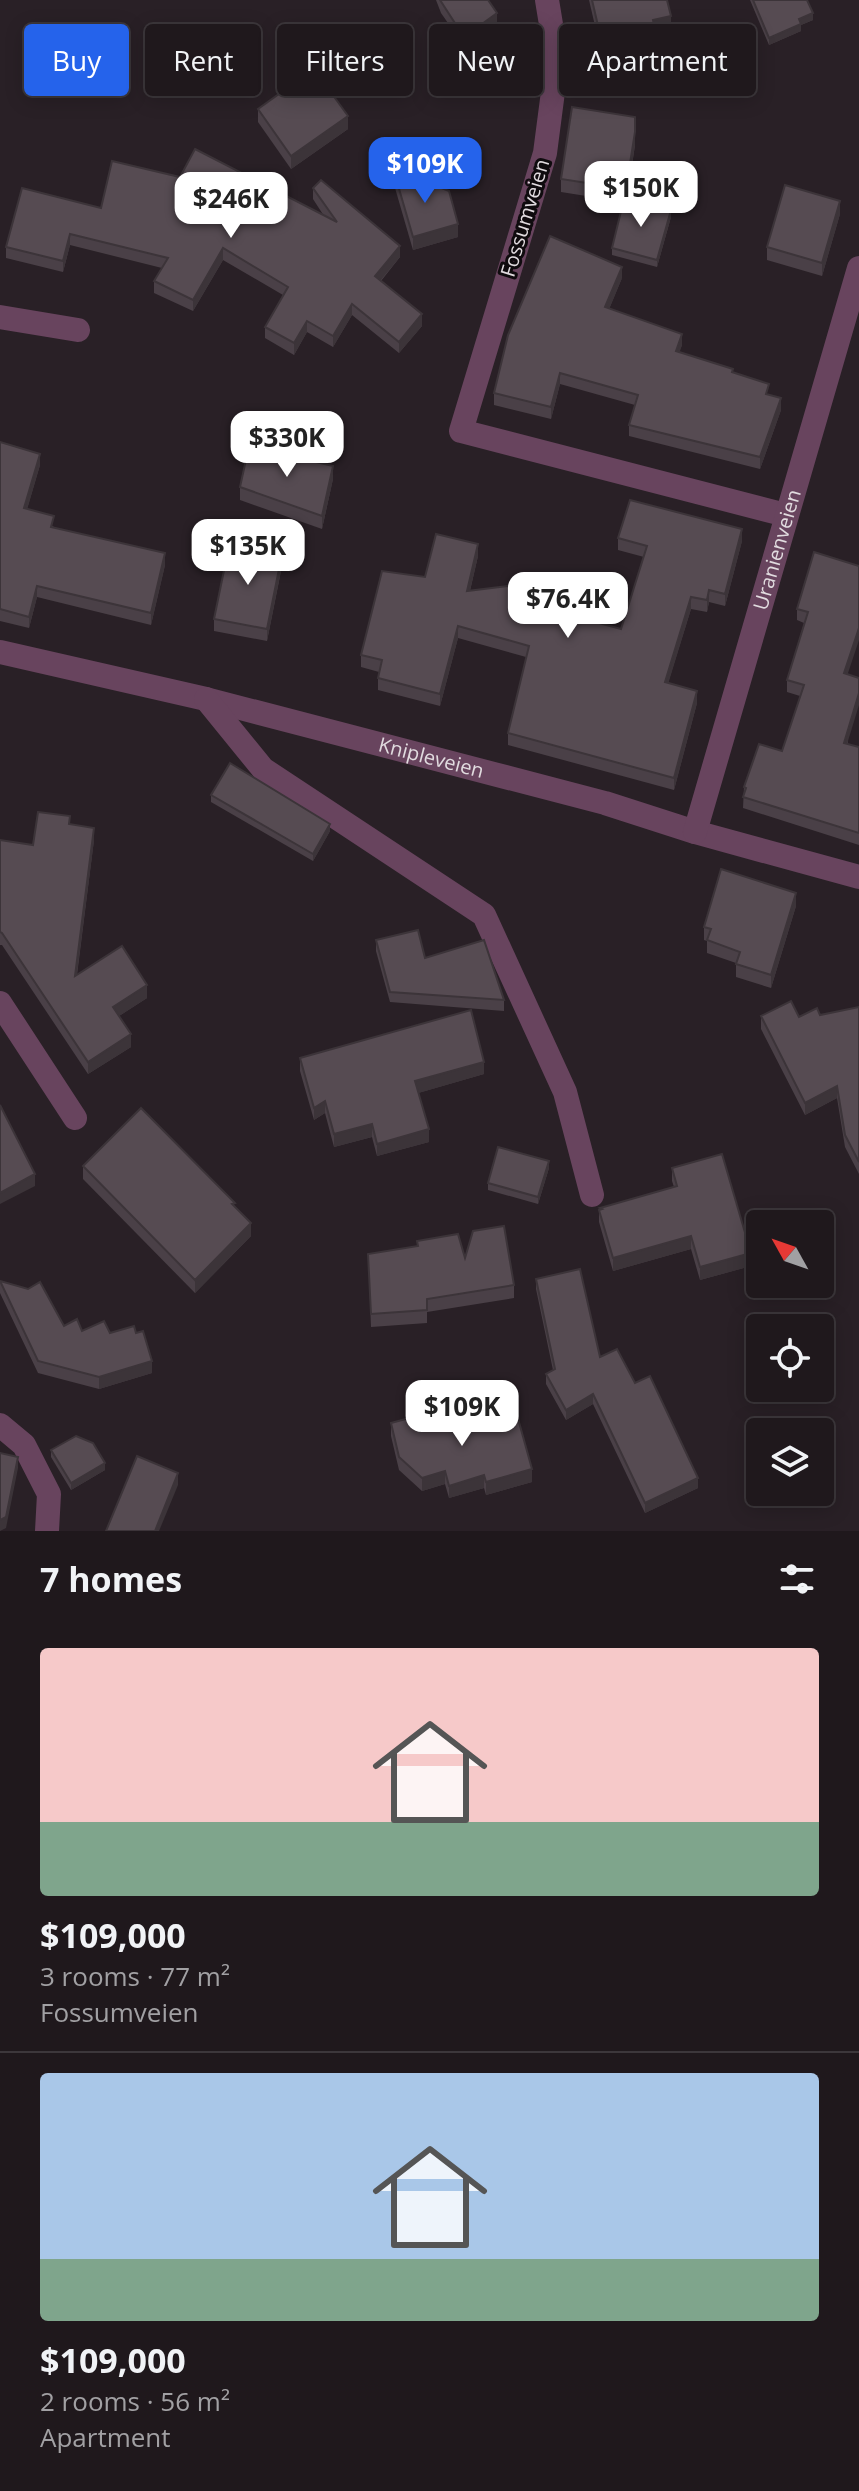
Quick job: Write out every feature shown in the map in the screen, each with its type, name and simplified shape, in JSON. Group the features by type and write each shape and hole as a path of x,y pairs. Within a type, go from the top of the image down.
{"street":[{"name":"Fossumveien","path":"547,0 557,61 545,153 461,431 786,515"},
{"name":"Uranienveien","path":"695,832 859,268"},
{"path":"0,317 78,330"},
{"name":"Knipleveien","path":"0,652 206,699 605,803 695,832 859,877"},
{"path":"206,699 263,769 484,915 565,1092 592,1195"},
{"path":"0,1003 75,1118"},
{"path":"0,1425 24,1445 49,1494 47,1531"}],"building":[{"path":"440,0 488,0 497,13 482,24 456,24"},
{"path":"592,0 667,0 671,16 653,20 654,24 598,24"},
{"path":"753,0 807,0 813,13 799,19 801,24 769,38"},
{"path":"277,95 334,96 348,116 291,156 258,109"},
{"path":"572,107 635,117 626,189 561,179"},
{"path":"195,149 337,222 313,188 321,180 400,246 375,276 422,314 399,342 352,304 333,336 307,321 294,343 265,327 288,287 223,248 193,300 154,281 168,258 70,234 63,261 6,247 22,188 101,208 112,161 180,177"},
{"path":"393,168 449,191 458,224 413,237"},
{"path":"785,185 840,201 822,263 767,247"},
{"path":"624,199 671,210 657,260 612,248"},
{"path":"550,236 622,267 605,307 682,334 676,351 769,384 766,394 781,398 760,457 629,425 638,395 560,373 551,407 494,393 508,335"},
{"path":"0,442 40,454 24,508 54,516 51,527 165,553 151,613 37,586 29,617 0,609"},
{"path":"249,446 333,466 322,516 240,487"},
{"path":"630,500 742,529 725,594 709,590 707,600 691,597 665,682 697,691 674,778 508,733 529,646 458,626 440,694 378,678 382,660 361,655 382,571 425,577 436,534 478,544 467,591 557,580 562,613 621,629 647,546 618,538"},
{"path":"229,546 282,554 267,629 214,619"},
{"path":"814,552 859,566 859,628 844,673 859,678 859,693 844,743 859,747 859,833 743,797 759,744 782,751 804,685 787,680 808,612 797,609"},
{"path":"230,763 330,824 313,854 211,795"},
{"path":"38,812 70,816 69,824 94,828 75,976 122,946 147,985 113,1007 131,1034 88,1062 0,932 0,840 33,845"},
{"path":"721,869 796,893 771,975 736,964 740,952 707,940 711,929 704,927"},
{"path":"418,930 425,958 484,940 504,1000 390,992 376,940"},
{"path":"791,1001 799,1017 817,1008 820,1015 859,1007 859,1162 845,1135 837,1086 805,1103 761,1016"},
{"path":"471,1010 484,1062 415,1081 429,1129 377,1144 372,1124 334,1134 325,1101 314,1108 300,1058"},
{"path":"0,1105 35,1174 0,1193"},
{"path":"141,1108 251,1223 195,1280 83,1166"},
{"path":"498,1147 549,1161 538,1197 488,1183"},
{"path":"722,1154 746,1236 746,1254 700,1267 691,1236 613,1258 600,1208 677,1186 672,1168"},
{"path":"504,1226 514,1285 427,1299 427,1310 371,1314 368,1254 418,1246 417,1241 458,1234 465,1258 473,1231"},
{"path":"580,1269 600,1357 617,1349 635,1383 650,1376 698,1478 645,1503 593,1394 566,1410 546,1374 555,1369 536,1279"},
{"path":"0,1281 28,1289 40,1282 64,1326 77,1319 82,1331 104,1321 110,1333 134,1326 136,1333 143,1331 152,1361 99,1377 38,1361"},
{"path":"439,1410 444,1429 476,1421 477,1426 517,1415 532,1469 486,1482 484,1475 449,1486 445,1471 422,1478 399,1457 391,1423"},
{"path":"76,1436 93,1443 105,1463 71,1483 51,1450"},
{"path":"0,1453 18,1457 6,1517 0,1520"},
{"path":"137,1456 178,1473 155,1531 106,1531"}]}
